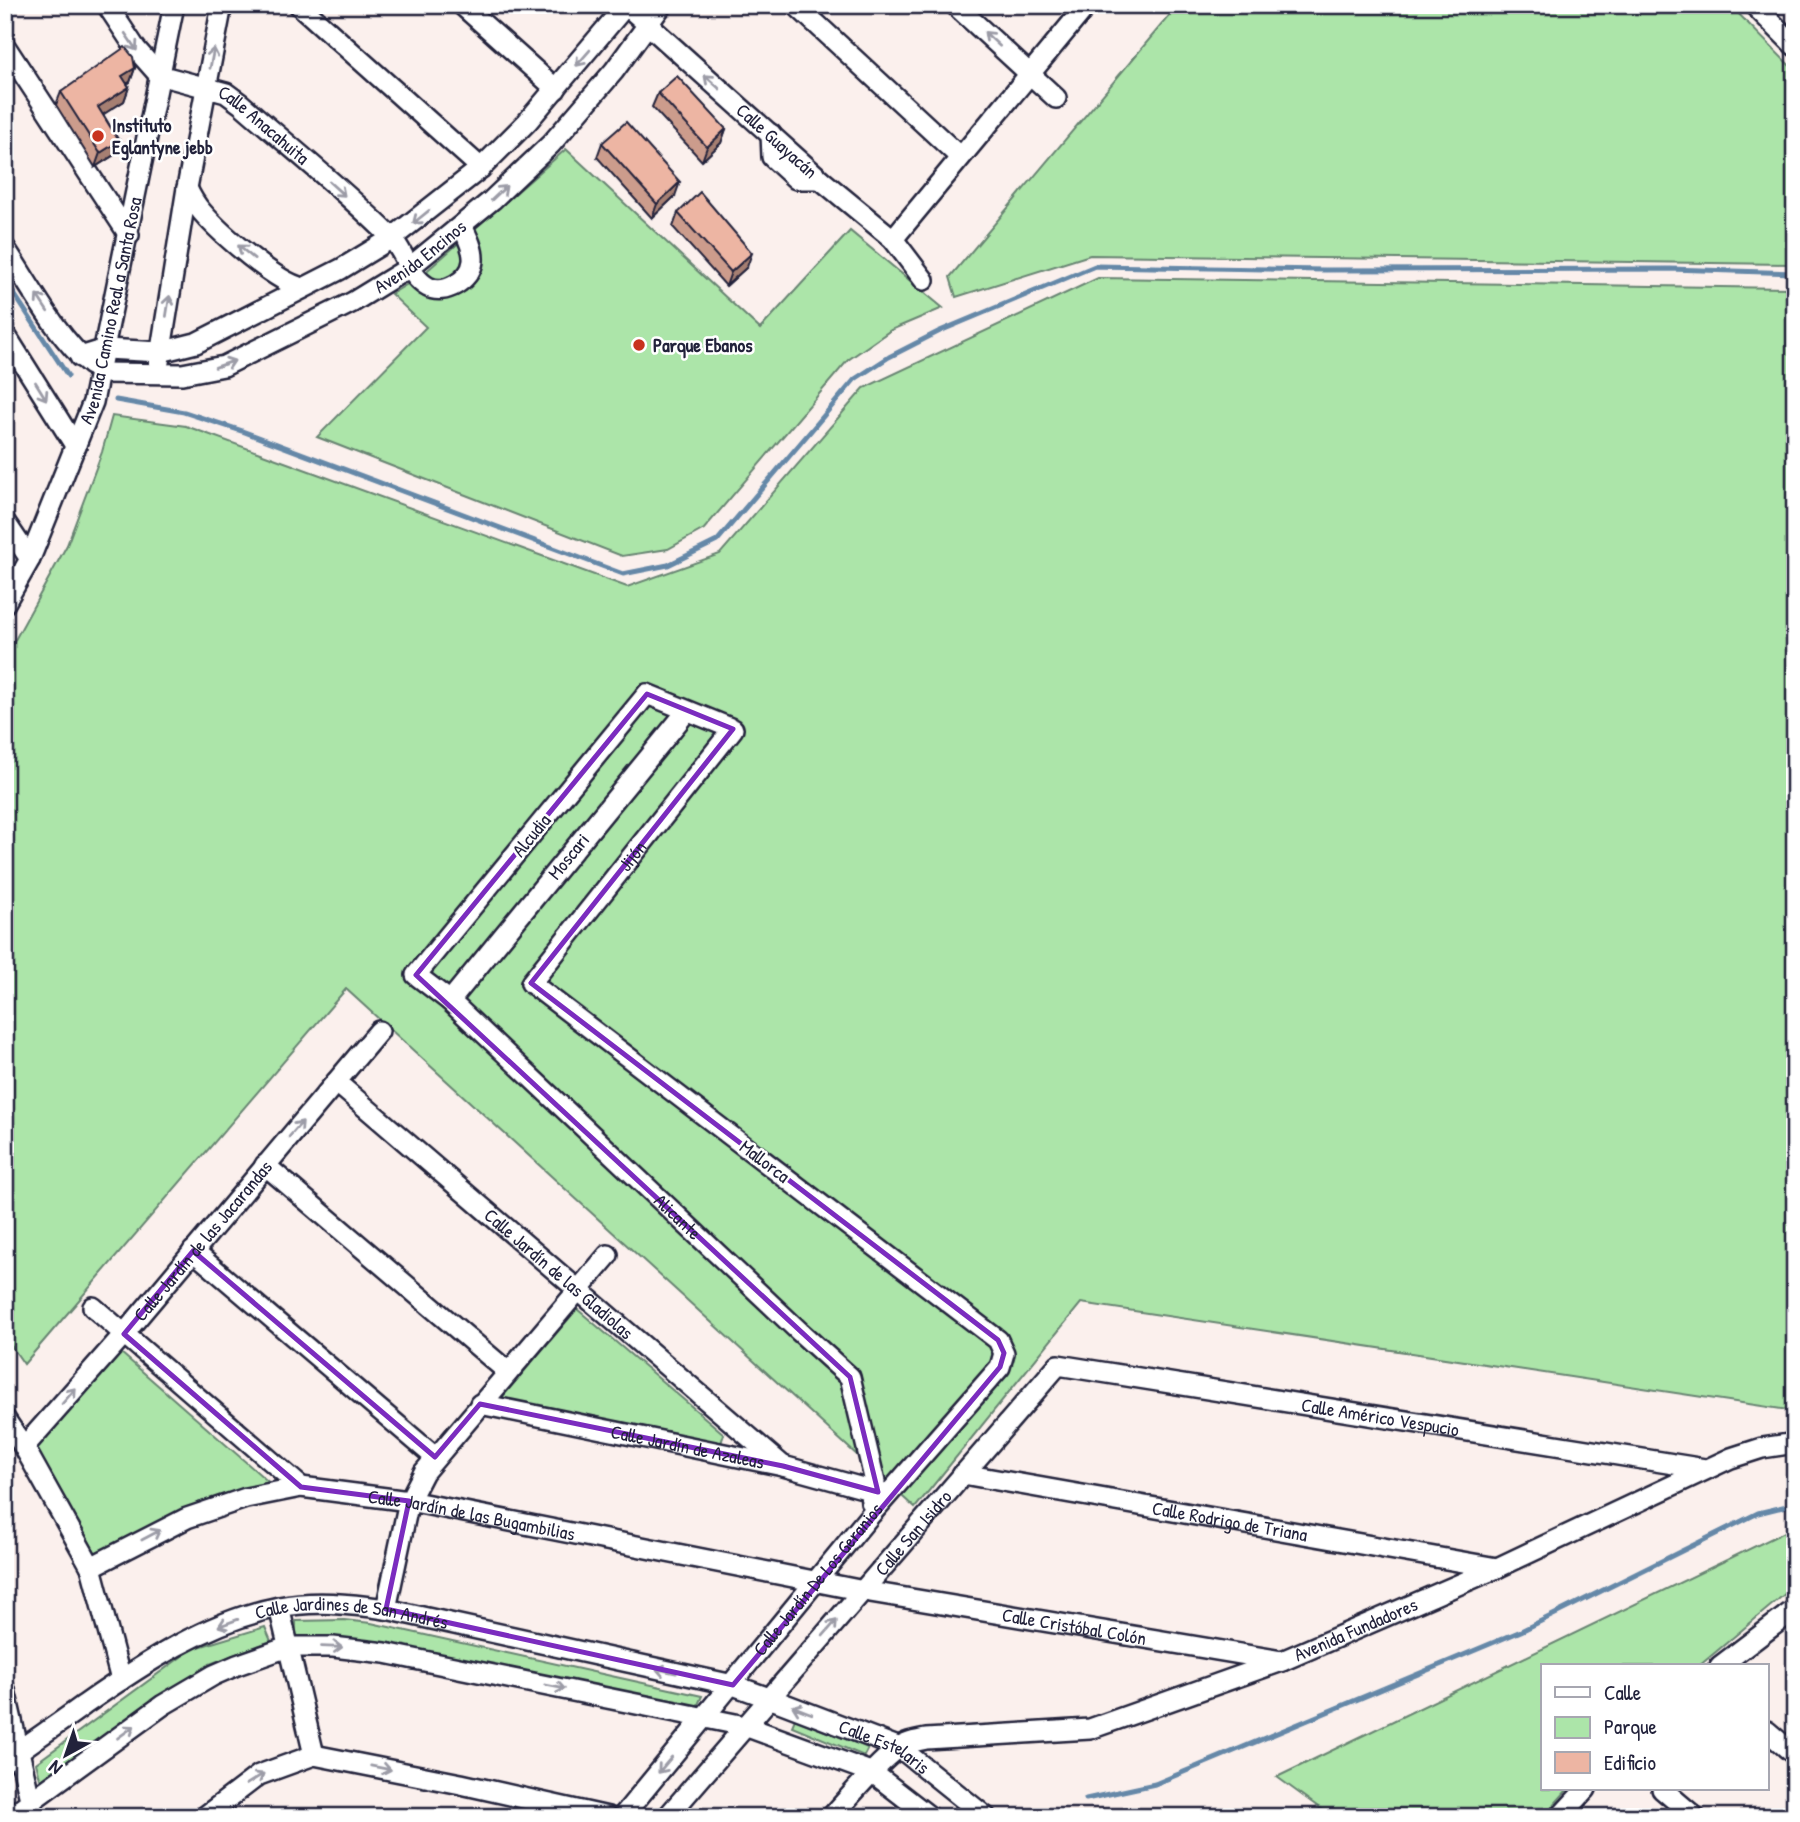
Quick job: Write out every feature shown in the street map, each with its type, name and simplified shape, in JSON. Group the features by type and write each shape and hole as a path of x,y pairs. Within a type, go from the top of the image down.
{"street":[{"path":"107,5 136,49 159,75"},
{"name":"Avenida Camino Real a Santa Rosa","path":"5,603 30,559 93,402 106,349 174,5"},
{"path":"158,374 187,188 222,5"},
{"path":"299,5 481,169"},
{"path":"462,5 556,89"},
{"name":"Avenida Encinos","path":"106,349 160,352 195,342 341,270 392,238 481,169 527,122 626,5"},
{"name":"Calle Guayacán","path":"626,5 820,179 893,239 924,280"},
{"name":"Avenida Encinos","path":"100,373 182,374 224,366 353,302 410,267 462,226 551,144 614,71 662,5"},
{"path":"796,5 960,157"},
{"path":"955,5 1056,98"},
{"path":"893,239 1087,5"},
{"path":"1754,5 1795,46"},
{"path":"5,46 129,235"},
{"name":"Calle Anacahuita","path":"159,75 226,93 241,104 392,238 419,281 430,289 444,289 456,284 469,273 473,261 471,245 462,226"},
{"path":"187,188 203,213 235,243 289,284 303,289"},
{"path":"5,248 62,334 80,357 100,373"},
{"path":"5,334 76,447"},
{"path":"80,357 106,349"},
{"path":"5,522 30,559"},
{"name":"Alcudia","path":"416,975 647,694 687,711"},
{"name":"Jijón","path":"531,983 733,729 687,711"},
{"name":"Moscari","path":"450,1001 687,711"},
{"name":"Alicante","path":"416,975 450,1001 850,1377 875,1482 870,1490"},
{"name":"Mallorca","path":"531,983 998,1340"},
{"name":"Calle Jardín de las Jacarandas","path":"24,1447 124,1334 379,1031"},
{"name":"Calle Jardín de las Gladiolas","path":"336,1082 783,1466"},
{"path":"265,1165 508,1372"},
{"path":"193,1251 435,1457"},
{"path":"386,1609 409,1500 416,1484 435,1457 608,1255"},
{"path":"93,1307 301,1488"},
{"name":"Calle Jardín De Los Geranios","path":"622,1817 871,1514 1000,1367 1004,1353 998,1340"},
{"name":"Calle Américo Vespucio","path":"1056,1366 1705,1469"},
{"name":"Calle San Isidro","path":"769,1698 1056,1366"},
{"name":"Calle Jardín de Azaleas","path":"480,1404 783,1466 870,1490"},
{"path":"5,1419 24,1447 91,1567 121,1679"},
{"name":"Avenida Fundadores","path":"900,1748 908,1743 926,1739 1082,1731 1282,1661 1497,1568 1705,1469 1762,1448 1795,1443"},
{"name":"Calle Rodrigo de Triana","path":"963,1474 1497,1568"},
{"name":"Calle Jardín de las Bugambilias","path":"91,1567 187,1518 246,1498 301,1488 409,1500 864,1591"},
{"path":"870,1490 871,1514"},
{"name":"Calle Cristóbal Colón","path":"864,1591 1282,1661"},
{"name":"Calle Jardines de San Andrés","path":"12,1756 121,1679 203,1633 279,1607 315,1603 386,1609 733,1685 769,1698"},
{"path":"279,1607 314,1755"},
{"path":"1723,1664 1795,1609"},
{"name":"Calle Jardines de San Andrés","path":"9,1817 32,1808 185,1691 237,1665 288,1647 361,1648 745,1726"},
{"path":"5,1690 12,1756 32,1808"},
{"path":"667,1817 769,1698"},
{"name":"Calle Estelaris","path":"769,1698 900,1748 986,1817"},
{"name":"Calle Estelaris","path":"745,1726 873,1773 930,1817"},
{"path":"1769,1733 1795,1755"},
{"path":"831,1817 900,1748"},
{"path":"204,1817 259,1775 314,1755 608,1817"},
{"path":"1560,1817 1585,1790"},
{"path":"1663,1790 1695,1817"}],"highlighted area":[{"path":"647,694 733,729 531,983 998,1340 1004,1353 1000,1367 733,1685 386,1609 409,1501 301,1487 124,1334 193,1251 435,1457 480,1404 783,1466 878,1492 850,1377 416,975"}],"green space":[{"path":"1178,5 1730,5 1795,71 1795,264 1090,255 956,297 950,277"},
{"name":"Parque Ebanos","path":"566,149 760,329 850,231 943,308 891,330 848,360 704,529 668,549 622,556 317,437 426,327 391,294 421,276"},
{"path":"1098,278 1795,288 1795,1411 1081,1303 915,1508 346,989 24,1364 5,1337 5,658 67,545 102,452 112,416 186,426 627,587 720,554 864,388"},
{"path":"577,1309 724,1434 720,1446 499,1401"},
{"path":"120,1352 272,1485 160,1522 97,1555 35,1447"},
{"path":"1795,1527 1795,1589 1786,1593 1701,1664 1541,1664 1541,1790 1567,1790 1543,1817 1332,1817 1277,1777"},
{"path":"344,1620 371,1623 702,1696 695,1711 296,1639 296,1621"},
{"path":"265,1627 271,1641 210,1664 41,1782 36,1763 192,1649"},
{"path":"795,1719 868,1748 864,1756 792,1726"}],"building":[{"path":"125,47 133,57 135,68 122,76 129,87 98,107 119,141 100,153 61,92"},
{"path":"677,76 726,129 707,147 658,93"},
{"path":"626,122 680,182 657,204 602,143"},
{"path":"700,192 752,253 731,272 678,213"}],"waterway":[{"path":"116,400 184,412 242,431 623,574 668,565 717,541 855,379 889,357 940,331 1095,266 1325,270 1670,269 1795,273"},
{"path":"5,280 68,376"},
{"path":"1086,1799 1155,1784 1521,1631 1758,1513 1795,1504"}],"place":[{"name":"Instituto Eglantyne jebb","path":"98,136"},
{"name":"Parque Ebanos","path":"639,345"}]}
